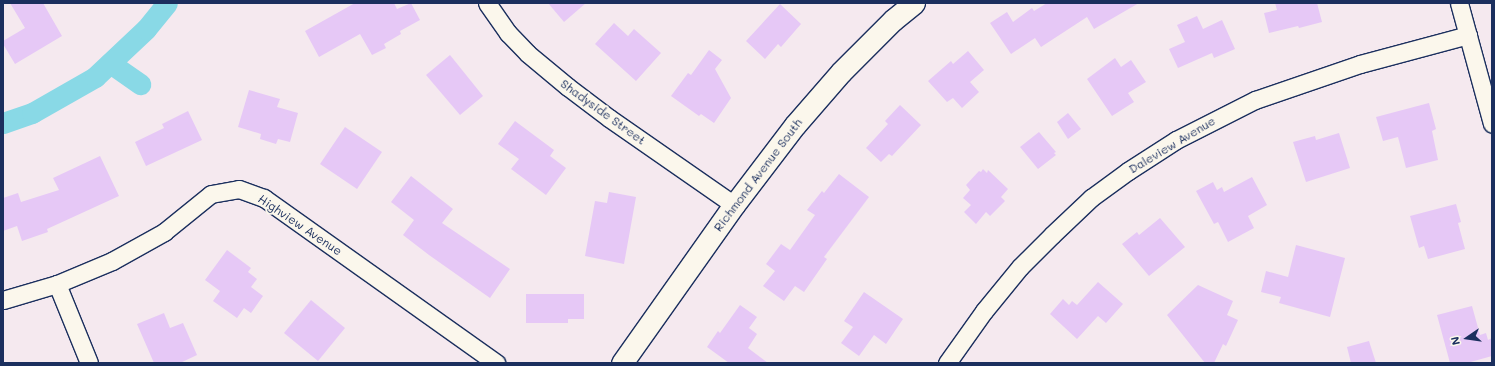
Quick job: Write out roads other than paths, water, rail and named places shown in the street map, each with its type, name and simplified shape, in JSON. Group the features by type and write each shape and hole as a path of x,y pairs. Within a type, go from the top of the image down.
{"street":[{"name":"Shadyside Street","path":"487,3 508,33 527,53 568,87 609,118 734,205"},
{"name":"Richmond Avenue South","path":"622,363 734,205 795,125 841,72 893,20 914,3"},
{"path":"1459,3 1492,124"},
{"name":"Daleview Avenue","path":"947,363 993,300 1020,267 1052,234 1091,198 1128,171 1176,140 1255,100 1360,64 1468,36"},
{"name":"Highview Avenue","path":"3,300 57,284 112,261 164,232 211,194 239,188 264,198 496,363"},
{"path":"57,284 89,363"}],"waterway":[{"path":"3,123 32,113 95,77 146,29 167,3"},
{"path":"110,63 140,84"}]}
